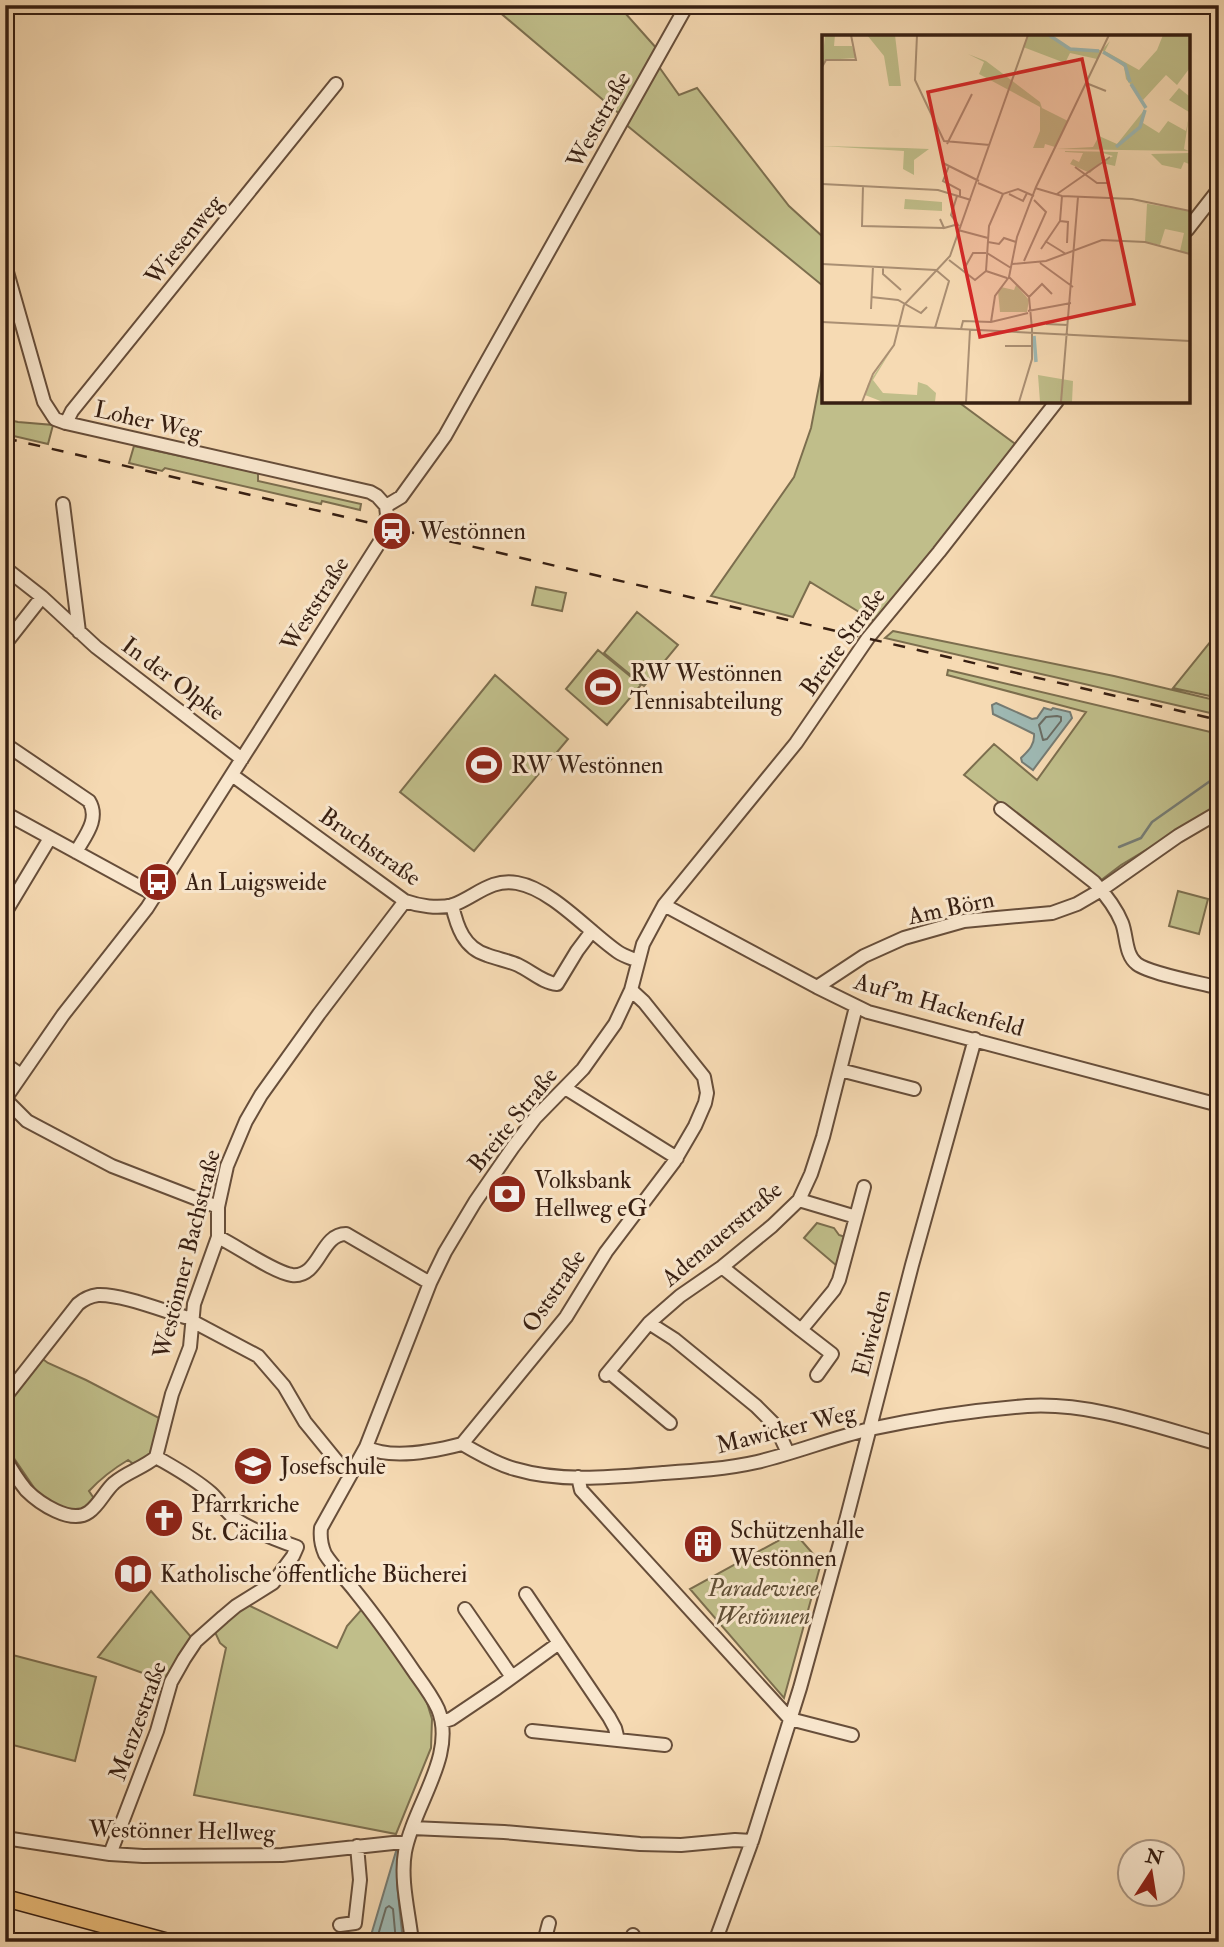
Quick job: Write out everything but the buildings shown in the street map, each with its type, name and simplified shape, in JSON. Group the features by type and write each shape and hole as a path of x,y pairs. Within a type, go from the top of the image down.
{"main road":[{"path":"5,1898 168,1942"}],"street":[{"name":"Weststraße","path":"5,1099 63,1015 155,895 381,540 387,515 386,506 401,497 445,436 687,5"},
{"name":"Wiesenweg","path":"66,423 72,411 336,84"},
{"path":"1189,228 1219,190"},
{"name":"Loher Weg","path":"5,265 44,402 55,419 369,492 386,506"},
{"name":"Breite Straße","path":"320,1541 321,1528 366,1447 430,1283 475,1202 535,1118 583,1069 615,1024 631,990 643,944 664,905 796,743 868,638 1056,402"},
{"path":"63,504 79,632"},
{"name":"In der Olpke","path":"5,568 79,632 242,759"},
{"path":"5,644 41,597"},
{"path":"5,744 89,801 93,807 93,821 76,852"},
{"name":"Bruchstraße","path":"232,775 405,901 425,906 452,905 490,885 516,882 543,893 620,954 638,961"},
{"path":"1001,809 1101,890 1124,926 1133,961 1147,969 1219,986"},
{"name":"Am Börn","path":"817,987 864,956 904,938 964,922 1052,913 1077,904 1178,836 1219,812"},
{"path":"5,813 155,895"},
{"path":"5,913 50,838"},
{"name":"Westönner Bachstraße","path":"156,1457 172,1394 190,1347 188,1319 218,1237 219,1207 227,1166 246,1121 319,1014 405,901"},
{"path":"452,905 460,932 472,948 517,964 550,983 557,984 592,931"},
{"name":"Auf'm Hackenfeld","path":"664,905 856,1007 1219,1105"},
{"name":"Oststraße","path":"462,1444 566,1317 606,1252 677,1158 700,1114 707,1093 704,1077 644,1002 631,990"},
{"name":"Adenauerstraße","path":"670,1423 608,1373 649,1323 772,1226 799,1200 823,1137 856,1007"},
{"name":"Elwieden","path":"715,1942 752,1841 790,1719 975,1039"},
{"path":"5,1064 21,1074"},
{"path":"840,1070 914,1089"},
{"path":"565,1088 677,1158"},
{"path":"5,1099 27,1121 112,1166 219,1207"},
{"path":"801,1330 839,1280 864,1187"},
{"path":"799,1200 856,1217"},
{"path":"218,1237 276,1269 302,1275 334,1237 346,1234 430,1283"},
{"path":"722,1267 832,1354 817,1375"},
{"path":"5,1397 83,1300 99,1295 113,1296 188,1319 258,1356 284,1386 305,1422 349,1476"},
{"path":"649,1323 674,1339 756,1406 775,1424 788,1454"},
{"name":"Mawicker Weg","path":"462,1444 516,1470 553,1476 623,1476 712,1469 758,1462 869,1430 954,1414 1053,1406 1086,1408 1219,1444"},
{"path":"366,1447 395,1454 445,1449 462,1444"},
{"path":"5,1458 26,1489 37,1499 55,1511 71,1516 90,1511 112,1485 156,1457 196,1480 238,1521 297,1547 320,1541 328,1558 368,1607 431,1696 442,1722 441,1752 407,1843 404,1871 412,1942"},
{"path":"578,1477 586,1496 790,1719 852,1735"},
{"name":"Menzestraße","path":"110,1854 157,1731 171,1682 184,1659 196,1641 223,1617 273,1583 297,1547"},
{"path":"526,1594 610,1717 618,1740"},
{"path":"465,1609 512,1677"},
{"path":"442,1722 451,1719 559,1643"},
{"path":"532,1731 665,1745"},
{"path":"412,1828 504,1832 640,1844 752,1841"},
{"name":"Westönner Hellweg","path":"5,1838 110,1854 143,1856 282,1855 407,1843"},
{"path":"340,1925 355,1923 360,1880 358,1846"},
{"path":"544,1942 549,1923"}],"green space":[{"path":"491,5 618,5 658,50 622,116"},
{"path":"657,64 679,95 697,88 789,206 822,236 822,285 624,123"},
{"path":"822,370 822,402 958,402 1018,446 877,623 810,582 793,617 711,596 794,477 811,428"},
{"path":"5,419 53,425 48,444 5,434"},
{"path":"134,446 258,473 258,481 361,504 360,510 322,501 321,504 165,468 162,471 129,463"},
{"path":"536,587 566,593 562,611 532,605"},
{"path":"637,612 678,645 644,686 604,653"},
{"path":"893,631 1114,676 1219,701 1219,715 885,638"},
{"path":"1219,631 1219,698 1173,688"},
{"name":"RW Westönnen Tennisabteilung","path":"598,650 641,685 607,725 566,689"},
{"path":"948,670 1219,734 1219,806 1121,865 1100,881 964,775 994,744 1037,780 1086,712 947,675"},
{"name":"RW Westönnen","path":"495,675 568,739 474,851 400,792"},
{"path":"1178,891 1208,899 1199,934 1169,926"},
{"path":"817,1223 834,1228 839,1235 845,1237 837,1266 804,1238"},
{"path":"40,1357 161,1419 153,1455 136,1466 128,1460 107,1474 89,1491 95,1500 79,1512 54,1506 39,1495 5,1445 5,1402"},
{"name":"Paradewiese Westönnen","path":"794,1532 821,1563 784,1698 690,1589"},
{"path":"151,1591 192,1638 165,1681 98,1657"},
{"path":"244,1603 337,1648 347,1626 362,1609 424,1693 432,1719 431,1748 396,1834 194,1795 226,1648 220,1643 214,1630"},
{"path":"5,1653 96,1677 75,1761 5,1743"}],"water":[{"path":"996,703 1032,719 1037,718 1044,708 1070,712 1072,718 1033,770 1022,762 1021,758 1032,745 1034,734 993,714 992,705"},
{"path":"397,1848 397,1884 403,1942 369,1942"}],"waterway":[{"path":"1119,847 1141,838 1152,822 1213,779 1219,780"}],"railway":[{"path":"5,438 1219,720"}],"place":[{"name":"Westönnen","path":"392,531"},
{"name":"RW Westönnen Tennisabteilung","path":"603,687"},
{"name":"RW Westönnen","path":"484,765"},
{"name":"An Luigsweide","path":"158,882"},
{"name":"Volksbank Hellweg eG","path":"507,1194"},
{"name":"Josefschule","path":"253,1466"},
{"name":"Pfarrkriche St. Cäcilia","path":"164,1518"},
{"name":"Schützenhalle Westönnen","path":"703,1544"},
{"name":"Katholische öffentliche Bücherei","path":"133,1574"}]}
